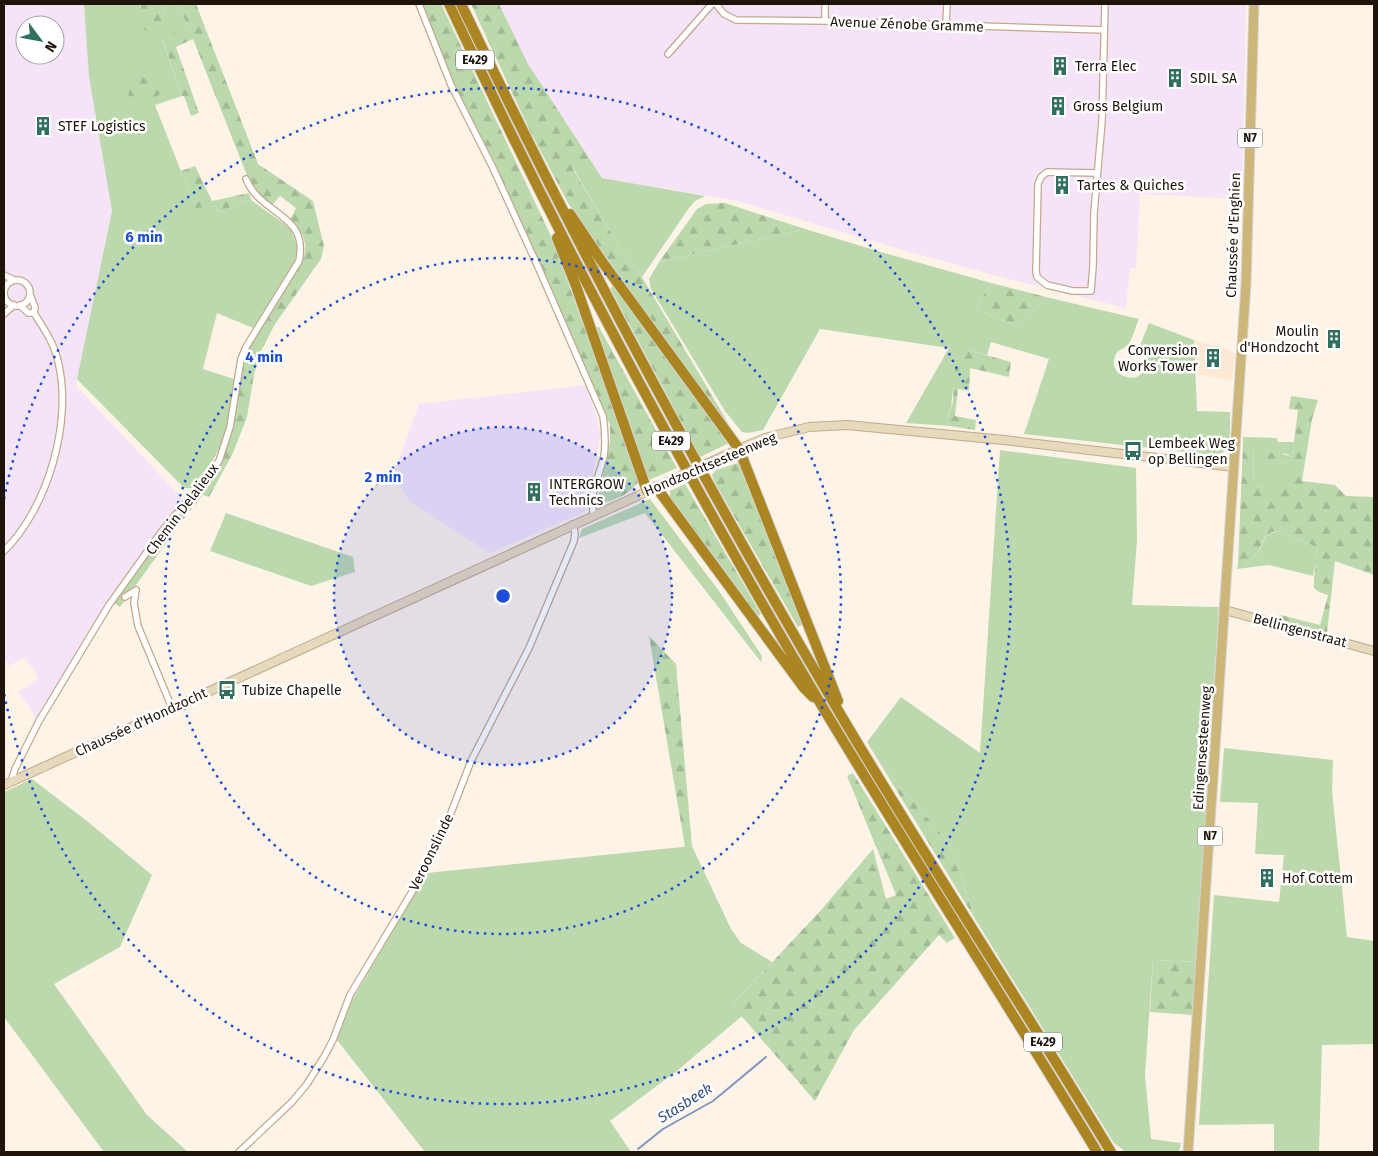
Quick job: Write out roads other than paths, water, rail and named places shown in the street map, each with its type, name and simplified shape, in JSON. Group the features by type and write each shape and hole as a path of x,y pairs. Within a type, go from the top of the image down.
{"highway":[{"name":"E429","path":"449,4 530,173 679,456 821,704 1097,1152"},
{"name":"E429","path":"461,4 536,158 623,329 755,567 843,719 1111,1152"},
{"path":"536,158 550,175 570,213 604,263 736,451 835,691 843,719"},
{"path":"530,173 657,487 804,688 821,704"}],"main road":[{"name":"Chaussée d'Enghien","path":"1242,346 1246,284 1254,4"},
{"name":"Edingensesteenweg","path":"1188,1152 1242,346"},
{"name":"Hondzochtsesteenweg","path":"278,660 572,524 765,438 809,426 847,425 1004,440 1234,467"},
{"name":"Bellingenstraat","path":"1225,610 1374,651"},
{"name":"Chaussée d'Hondzocht","path":"7,783 278,660"}],"street":[{"path":"419,4 451,85 520,226 603,416 606,433 604,455 593,497 592,509 594,515"},
{"path":"668,54 712,4"},
{"name":"Avenue Zénobe Gramme","path":"716,4 724,14 736,20 1104,30"},
{"path":"825,4 825,21"},
{"path":"946,25 947,4"},
{"path":"1097,173 1047,172 1041,177 1038,184 1036,270 1037,278 1047,285 1072,290 1091,291 1097,173 1102,121 1105,4"},
{"name":"Chemin Delalieux","path":"7,783 40,721 109,605 160,535 219,461 230,427 241,359 253,335 298,261 302,248 299,236 293,226 256,196 246,179"},
{"path":"4,275 14,280 20,280 30,288 34,313 52,343 58,362 61,390 59,440 49,479 33,512 4,551"},
{"path":"14,280 8,284 4,292 8,302 17,305 28,313 34,313"},
{"path":"4,314 17,305 26,302 30,295"},
{"name":"Veroonslinde","path":"239,1152 292,1102 307,1084 333,1040 350,995 412,892 430,858 471,761 529,648 574,541 575,533 572,524"},
{"path":"125,597 136,590 134,603 138,626 172,708"}],"waterway":[{"name":"Stasbeek","path":"638,1149 663,1129 713,1101 766,1057"}],"place":[{"name":"Terra Elec","path":"1060,66"},
{"name":"SDIL SA","path":"1175,78"},
{"name":"Gross Belgium","path":"1058,106"},
{"name":"STEF Logistics","path":"43,126"},
{"name":"Tartes & Quiches","path":"1062,185"},
{"name":"Moulin d'Hondzocht","path":"1334,339"},
{"name":"Conversion Works Tower","path":"1213,358"},
{"name":"Lembeek Weg op Bellingen","path":"1133,451"},
{"name":"INTERGROW Technics","path":"534,492"},
{"name":"Tubize Chapelle","path":"227,690"},
{"name":"Hof Cottem","path":"1267,878"}]}
